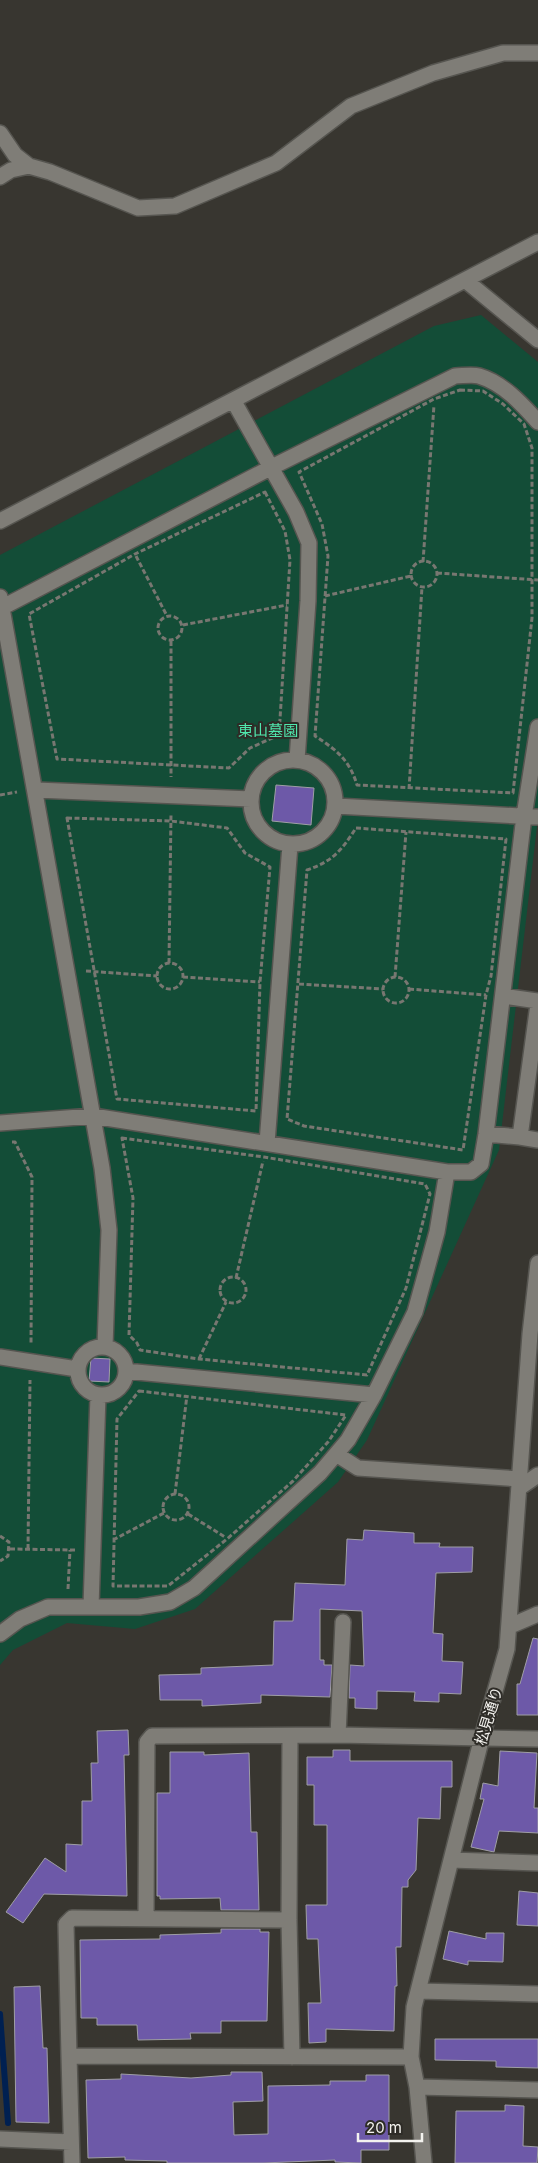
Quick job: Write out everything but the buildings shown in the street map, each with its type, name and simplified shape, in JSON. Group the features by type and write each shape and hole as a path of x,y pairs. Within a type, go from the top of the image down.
{"street":[{"path":"0,133 15,155 29,166 50,172 138,208 174,206 276,162 351,106 433,73 503,53 538,53"},
{"path":"0,177 11,170 29,166"},
{"path":"0,520 538,242"},
{"path":"465,280 538,340"},
{"path":"105,1347 108,1230 102,1168 36,790 7,667 2,602 132,548 272,467 435,393 455,376 478,376 496,384 520,401 538,422"},
{"path":"233,400 296,512 308,543 308,601 297,760"},
{"path":"0,1122 93,1116 265,1150 447,1172 471,1172 481,1164 486,1134 503,996 531,817 538,726"},
{"path":"297,760 310,763 321,770 330,780 335,792 336,806 333,818 326,830 316,839 303,844 290,845 277,842 266,835 257,825 252,812 251,799 254,786 261,775 271,766 284,761 297,760"},
{"path":"36,790 251,799"},
{"path":"336,806 531,817"},
{"path":"265,1150 290,845"},
{"path":"503,996 538,1002 520,1137"},
{"path":"486,1134 538,1140"},
{"path":"0,1634 20,1619 48,1607 139,1607 170,1602 194,1588 320,1473 348,1440 374,1395 415,1312 437,1232 447,1172"},
{"name":"松見通り","path":"424,2163 417,2087 411,2057 411,2030 418,1991 482,1737 502,1673 510,1626 530,1334 538,1263"},
{"path":"96,1347 105,1347 120,1355 126,1371 124,1381 117,1389 108,1394 98,1395 83,1386 77,1369 80,1359 87,1352 96,1347"},
{"path":"0,1357 77,1369"},
{"path":"126,1371 374,1395"},
{"path":"91,1607 98,1395"},
{"path":"336,1454 358,1468 519,1483 538,1475"},
{"path":"510,1626 529,1620 538,1614"},
{"path":"338,1735 343,1622"},
{"path":"146,1918 147,1742 152,1736 290,1737 338,1735 538,1739"},
{"path":"290,1737 289,1920 292,2057"},
{"path":"451,1860 538,1863"},
{"path":"72,2163 66,1924 72,1918 289,1920"},
{"path":"418,1991 538,1994"},
{"path":"69,2056 411,2057"},
{"path":"417,2087 538,2090"},
{"path":"0,2139 71,2142"}],"path":[{"path":"460,390 483,391 503,404 524,424 532,448 532,580 532,618 513,793 357,785 352,768 347,762 315,736 327,596 328,556 322,524 299,472 435,393 460,390"},
{"path":"423,562 435,393"},
{"path":"264,492 285,531 290,560 288,605 279,735 250,748 229,768 57,759 29,614 132,548 264,492"},
{"path":"132,548 167,616"},
{"path":"423,562 430,563 437,573 435,581 430,586 422,587 413,581 411,576 412,569 417,564 423,562"},
{"path":"437,573 538,580"},
{"path":"183,626 308,601 411,576"},
{"path":"395,977 422,587"},
{"path":"167,616 174,616 180,619 183,626 182,633 178,638 171,641 164,639 159,634 157,626 167,616"},
{"path":"67,818 171,821 227,828 246,853 270,867 260,982 256,1111 117,1099 94,972 67,818"},
{"path":"356,828 406,834 506,839 491,976 486,995 463,1150 304,1126 287,1119 307,870 326,863 338,854 356,828"},
{"path":"169,963 176,965 182,970 183,977 176,988 169,990 163,988 157,976 163,965 169,963"},
{"path":"68,970 157,976"},
{"path":"395,977 402,979 409,989 403,1001 390,1001 385,997 383,989 389,979 395,977"},
{"path":"409,989 503,996"},
{"path":"122,1138 265,1150 425,1184 430,1194 406,1288 367,1375 199,1359 140,1350 137,1343 129,1335 133,1198 122,1138"},
{"path":"7,1142 15,1142 32,1177"},
{"path":"236,1278 265,1150"},
{"path":"228,1278 236,1278 242,1281 246,1287 245,1295 241,1301 234,1304 226,1302 221,1296 220,1289 222,1282 228,1278"},
{"path":"139,1391 346,1415 328,1442 293,1480 228,1539 168,1586 113,1586 117,1419 139,1391"},
{"path":"175,1494 182,1495 187,1500 188,1514 176,1520 169,1518 164,1513 164,1500 175,1494"},
{"path":"10,1549 93,1551 164,1513"},
{"path":"188,1514 228,1539"},
{"path":"0,1536 9,1542 10,1549 8,1556 0,1561"}],"green space":[{"name":"東山墓園","path":"481,315 538,362 538,818 499,1150 367,1440 338,1482 195,1609 135,1629 67,1623 13,1650 0,1665 0,555 434,326"}],"waterway":[{"path":"0,2014 8,2123"}]}
